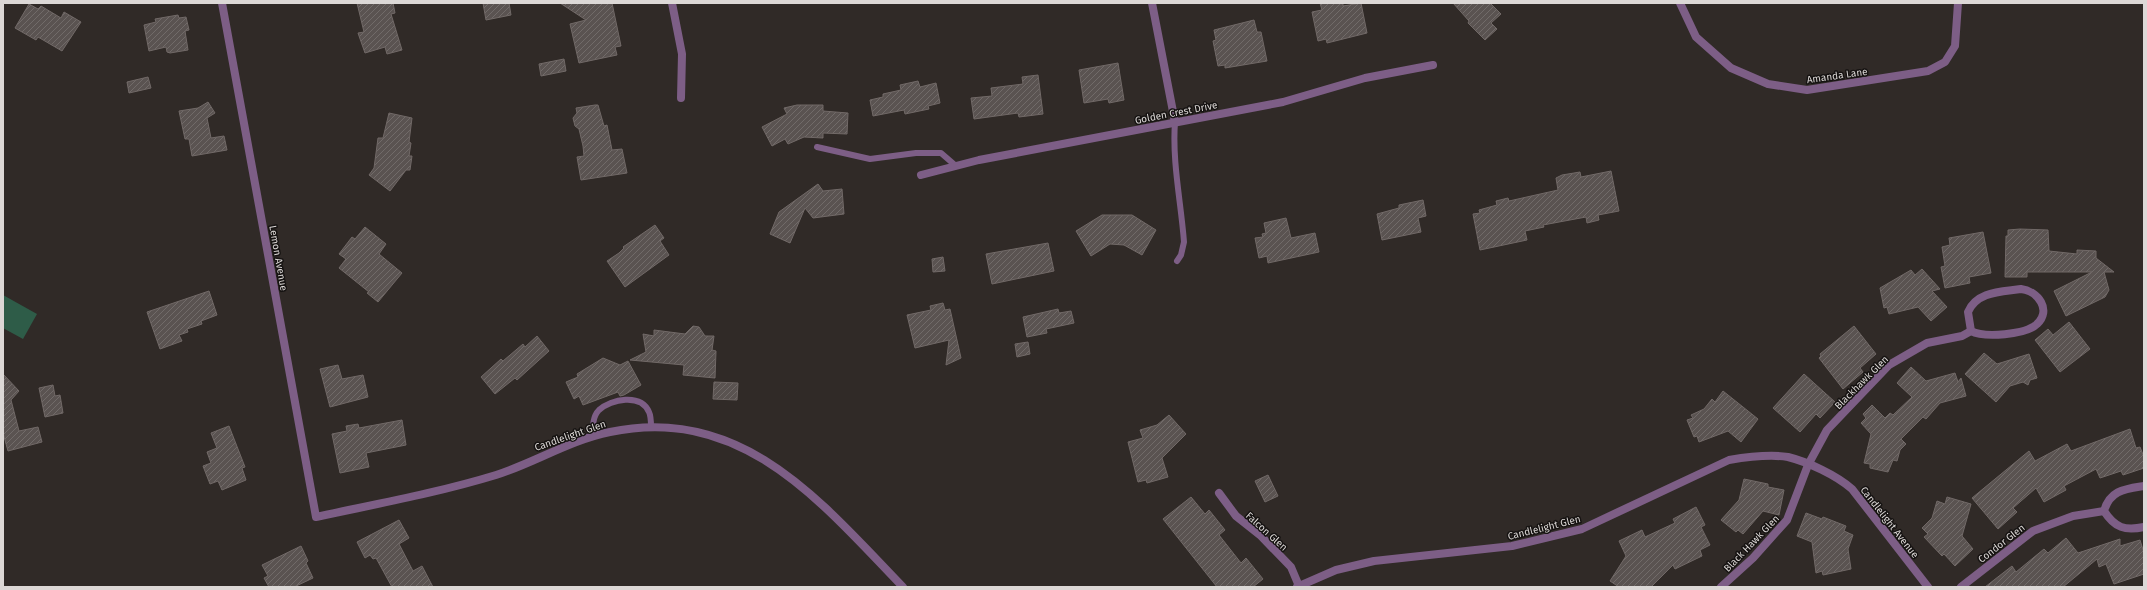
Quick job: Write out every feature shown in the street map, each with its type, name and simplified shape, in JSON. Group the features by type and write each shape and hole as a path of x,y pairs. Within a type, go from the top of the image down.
{"street":[{"name":"Lemon Avenue","path":"222,3 316,517"},
{"path":"672,3 682,54 681,98"},
{"path":"1152,3 1175,122"},
{"name":"Amanda Lane","path":"1680,3 1696,37 1731,68 1768,84 1807,90 1928,71 1945,62 1955,46 1958,3"},
{"name":"Golden Crest Drive","path":"921,175 956,166 1283,102 1365,78 1433,65"},
{"path":"2021,289 2034,293 2040,299 2044,309 2041,319 2036,325 2029,329 1989,336 1978,335 1971,331 1968,312 1971,305 1984,296 2021,289"},
{"name":"Blackhawk Glen","path":"1808,465 1827,430 1889,365 1927,343 1962,336 1971,331"},
{"name":"Candlelight Glen","path":"316,517 409,497 497,474 555,449 610,432 662,426 698,432 727,440 773,464 820,502 903,587"},
{"name":"Candlelight Glen","path":"1298,586 1336,570 1374,561 1512,546 1582,529 1729,460 1748,456 1788,457 1808,465"},
{"name":"Black Hawk Glen","path":"1721,587 1758,552 1787,520 1808,465"},
{"name":"Candlelight Avenue","path":"1808,465 1838,478 1852,488 1928,587"},
{"path":"2144,486 2118,490 2111,496 2104,511 2110,520 2123,529 2144,528"},
{"name":"Falcon Glen","path":"1219,493 1236,516 1260,535 1291,567 1298,586"},
{"name":"Condor Glen","path":"1961,587 2033,531 2073,516 2104,511"}],"lane":[{"path":"1175,122 1173,140 1184,242 1181,255 1177,261"},
{"path":"817,147 870,159 916,153 941,153 956,166"},
{"path":"593,437 593,423 598,410 612,402 627,399 643,404 649,412 651,427"}],"green space":[{"path":"3,295 37,314 23,339 3,328"}],"building":[{"path":"357,3 393,3 395,13 391,14 402,50 387,54 385,47 365,53 358,33 364,32"},
{"path":"483,3 509,3 511,15 486,20"},
{"path":"560,3 612,3 621,46 615,47 617,55 579,63 570,24 586,20"},
{"path":"1320,3 1343,3 1343,6 1361,3 1367,33 1327,43 1326,39 1318,41 1312,12 1322,10"},
{"path":"1453,3 1490,3 1501,14 1491,23 1497,29 1485,40 1468,23 1469,21"},
{"path":"29,4 38,9 41,6 61,18 64,12 81,22 62,51 38,37 36,40 15,28"},
{"path":"178,15 179,18 186,17 189,30 185,31 188,50 170,53 167,52 166,47 149,51 144,25 156,22 155,19"},
{"path":"1254,20 1257,32 1261,32 1267,61 1225,68 1225,65 1218,66 1213,41 1216,40 1214,30"},
{"path":"564,59 566,71 541,76 539,64"},
{"path":"1118,63 1124,100 1109,103 1108,99 1084,103 1079,70"},
{"path":"1038,75 1043,114 1019,117 1018,113 974,119 971,98 992,96 991,88 1023,84 1022,77"},
{"path":"148,77 151,88 129,93 127,82"},
{"path":"918,81 920,87 936,83 940,103 928,106 929,109 905,114 904,110 873,116 870,100 883,97 883,94 901,90 900,85"},
{"path":"208,102 215,113 207,118 211,138 224,136 227,150 192,156 189,139 185,139 179,111 198,108"},
{"path":"598,105 604,126 607,125 612,150 622,149 627,173 581,180 577,157 584,156 583,146 579,129 575,126 573,118 577,113 576,108"},
{"path":"797,105 823,105 823,111 848,113 847,134 823,133 823,138 804,137 788,144 785,139 772,146 762,127 787,114 784,108"},
{"path":"389,113 412,118 409,142 411,143 409,156 412,156 410,170 406,170 390,191 369,175 374,168 378,138 383,138"},
{"path":"1611,171 1619,211 1598,215 1599,220 1587,223 1586,217 1543,225 1544,227 1525,231 1527,240 1480,250 1473,214 1480,213 1479,210 1497,205 1496,201 1508,198 1509,201 1558,190 1556,178 1562,175 1580,172 1581,177"},
{"path":"818,184 823,191 842,189 844,214 813,218 805,208 790,243 770,234 779,212"},
{"path":"1423,200 1426,216 1418,218 1421,232 1382,240 1377,214 1399,208 1399,205"},
{"path":"1102,215 1132,215 1156,230 1142,255 1124,245 1110,244 1091,256 1076,231"},
{"path":"1286,218 1291,238 1315,233 1319,252 1268,263 1267,256 1259,258 1255,238 1263,237 1262,234 1266,233 1264,223"},
{"path":"655,225 664,238 660,241 669,255 625,287 607,261 619,253 624,248 623,247"},
{"path":"365,227 386,244 379,254 402,273 378,302 367,293 369,292 339,268 346,259 339,254 352,237 355,239"},
{"path":"2008,230 2048,230 2049,251 2077,254 2077,250 2096,251 2096,258 2114,272 2104,272 2109,290 2105,297 2066,316 2054,291 2092,272 2027,272 2027,277 2005,277 2006,236 2008,236"},
{"path":"1983,232 1991,273 1969,277 1970,283 1945,288 1941,267 1945,266 1942,247 1950,245 1949,238"},
{"path":"1048,243 1054,271 992,284 986,254"},
{"path":"943,257 945,271 933,272 932,259"},
{"path":"1922,269 1940,289 1932,291 1947,307 1931,321 1918,307 1889,314 1887,307 1884,308 1880,288 1911,270 1915,275"},
{"path":"209,291 217,315 201,321 202,324 187,329 188,332 179,335 182,341 160,349 147,312"},
{"path":"943,303 945,310 950,309 961,358 946,365 949,340 915,348 907,315 931,310 930,306"},
{"path":"1058,309 1059,313 1071,311 1074,323 1046,329 1047,333 1027,337 1023,317"},
{"path":"2069,322 2090,349 2060,372 2035,340 2048,329 2053,335"},
{"path":"693,326 699,327 705,336 714,336 712,350 716,351 715,378 683,375 684,365 630,360 646,352 643,334 654,336 654,330 685,334"},
{"path":"1854,326 1876,354 1860,368 1863,372 1843,389 1819,358 1821,356 1820,354"},
{"path":"537,336 549,351 517,380 515,378 495,394 481,377 501,359 503,361 523,344 525,347"},
{"path":"1028,342 1030,354 1017,357 1015,344"},
{"path":"1984,353 1997,364 2029,354 2037,378 2030,380 2028,385 2023,382 2010,386 1996,402 1965,374"},
{"path":"603,358 620,365 628,361 641,385 624,395 620,396 618,392 583,405 579,396 574,399 566,382 578,377 577,374"},
{"path":"338,365 342,379 363,375 368,397 330,407 320,369"},
{"path":"1911,367 1926,381 1955,373 1958,382 1961,378 1966,396 1940,403 1926,419 1923,417 1901,439 1906,444 1900,450 1897,461 1893,460 1888,472 1870,468 1870,464 1864,463 1871,434 1861,423 1866,418 1863,414 1872,405 1885,418 1890,413 1893,415 1912,397 1897,383"},
{"path":"3,374 19,391 11,400 19,431 38,427 42,442 8,451 3,433"},
{"path":"1804,374 1835,402 1820,418 1816,414 1800,432 1773,408"},
{"path":"714,382 738,383 737,400 713,399"},
{"path":"53,385 55,396 60,395 63,413 45,417 39,388"},
{"path":"1723,391 1758,419 1741,442 1728,431 1699,442 1697,436 1694,437 1687,420 1693,418 1691,415 1704,409 1712,399 1715,402"},
{"path":"1169,415 1186,434 1162,458 1168,477 1147,483 1146,480 1138,482 1128,442 1143,438 1140,430 1157,425"},
{"path":"402,420 406,445 366,453 369,467 340,473 332,434 347,431 346,426 358,424 359,428"},
{"path":"229,426 245,467 242,468 246,480 222,490 218,481 210,484 203,466 211,463 207,452 217,448 211,433"},
{"path":"2130,429 2136,448 2140,447 2144,457 2144,468 2123,475 2121,471 2100,478 2096,469 2064,486 2066,490 2044,502 2036,488 2013,508 2017,512 1998,529 1972,498 2029,451 2035,461 2067,444 2071,451"},
{"path":"1268,475 1278,496 1265,502 1255,481"},
{"path":"1744,479 1768,484 1768,487 1784,490 1779,515 1763,511 1743,534 1738,530 1736,532 1721,520 1739,500"},
{"path":"1191,497 1205,514 1209,510 1225,530 1219,535 1241,563 1246,558 1263,579 1253,587 1217,587 1163,519"},
{"path":"1947,497 1971,504 1962,536 1973,549 1955,566 1944,554 1942,556 1924,537 1928,534 1922,528 1932,518 1937,501 1945,504"},
{"path":"1696,507 1705,525 1701,527 1710,545 1700,550 1702,556 1675,569 1673,565 1651,587 1619,587 1610,581 1626,556 1619,541 1642,530 1645,537 1675,523 1673,519"},
{"path":"1806,513 1822,519 1823,517 1846,526 1844,531 1853,535 1848,549 1851,569 1823,575 1822,571 1816,573 1812,542 1797,536"},
{"path":"399,520 409,538 399,544 413,571 422,566 433,587 392,587 376,558 373,559 370,555 365,558 357,542"},
{"path":"2066,538 2078,553 2120,539 2120,546 2140,540 2144,553 2144,574 2114,584 2106,564 2099,567 2097,559 2063,587 1985,587 2012,566 2016,572 2044,549 2048,553"},
{"path":"301,546 308,561 306,563 313,578 294,587 269,587 264,578 268,576 262,565"}]}
